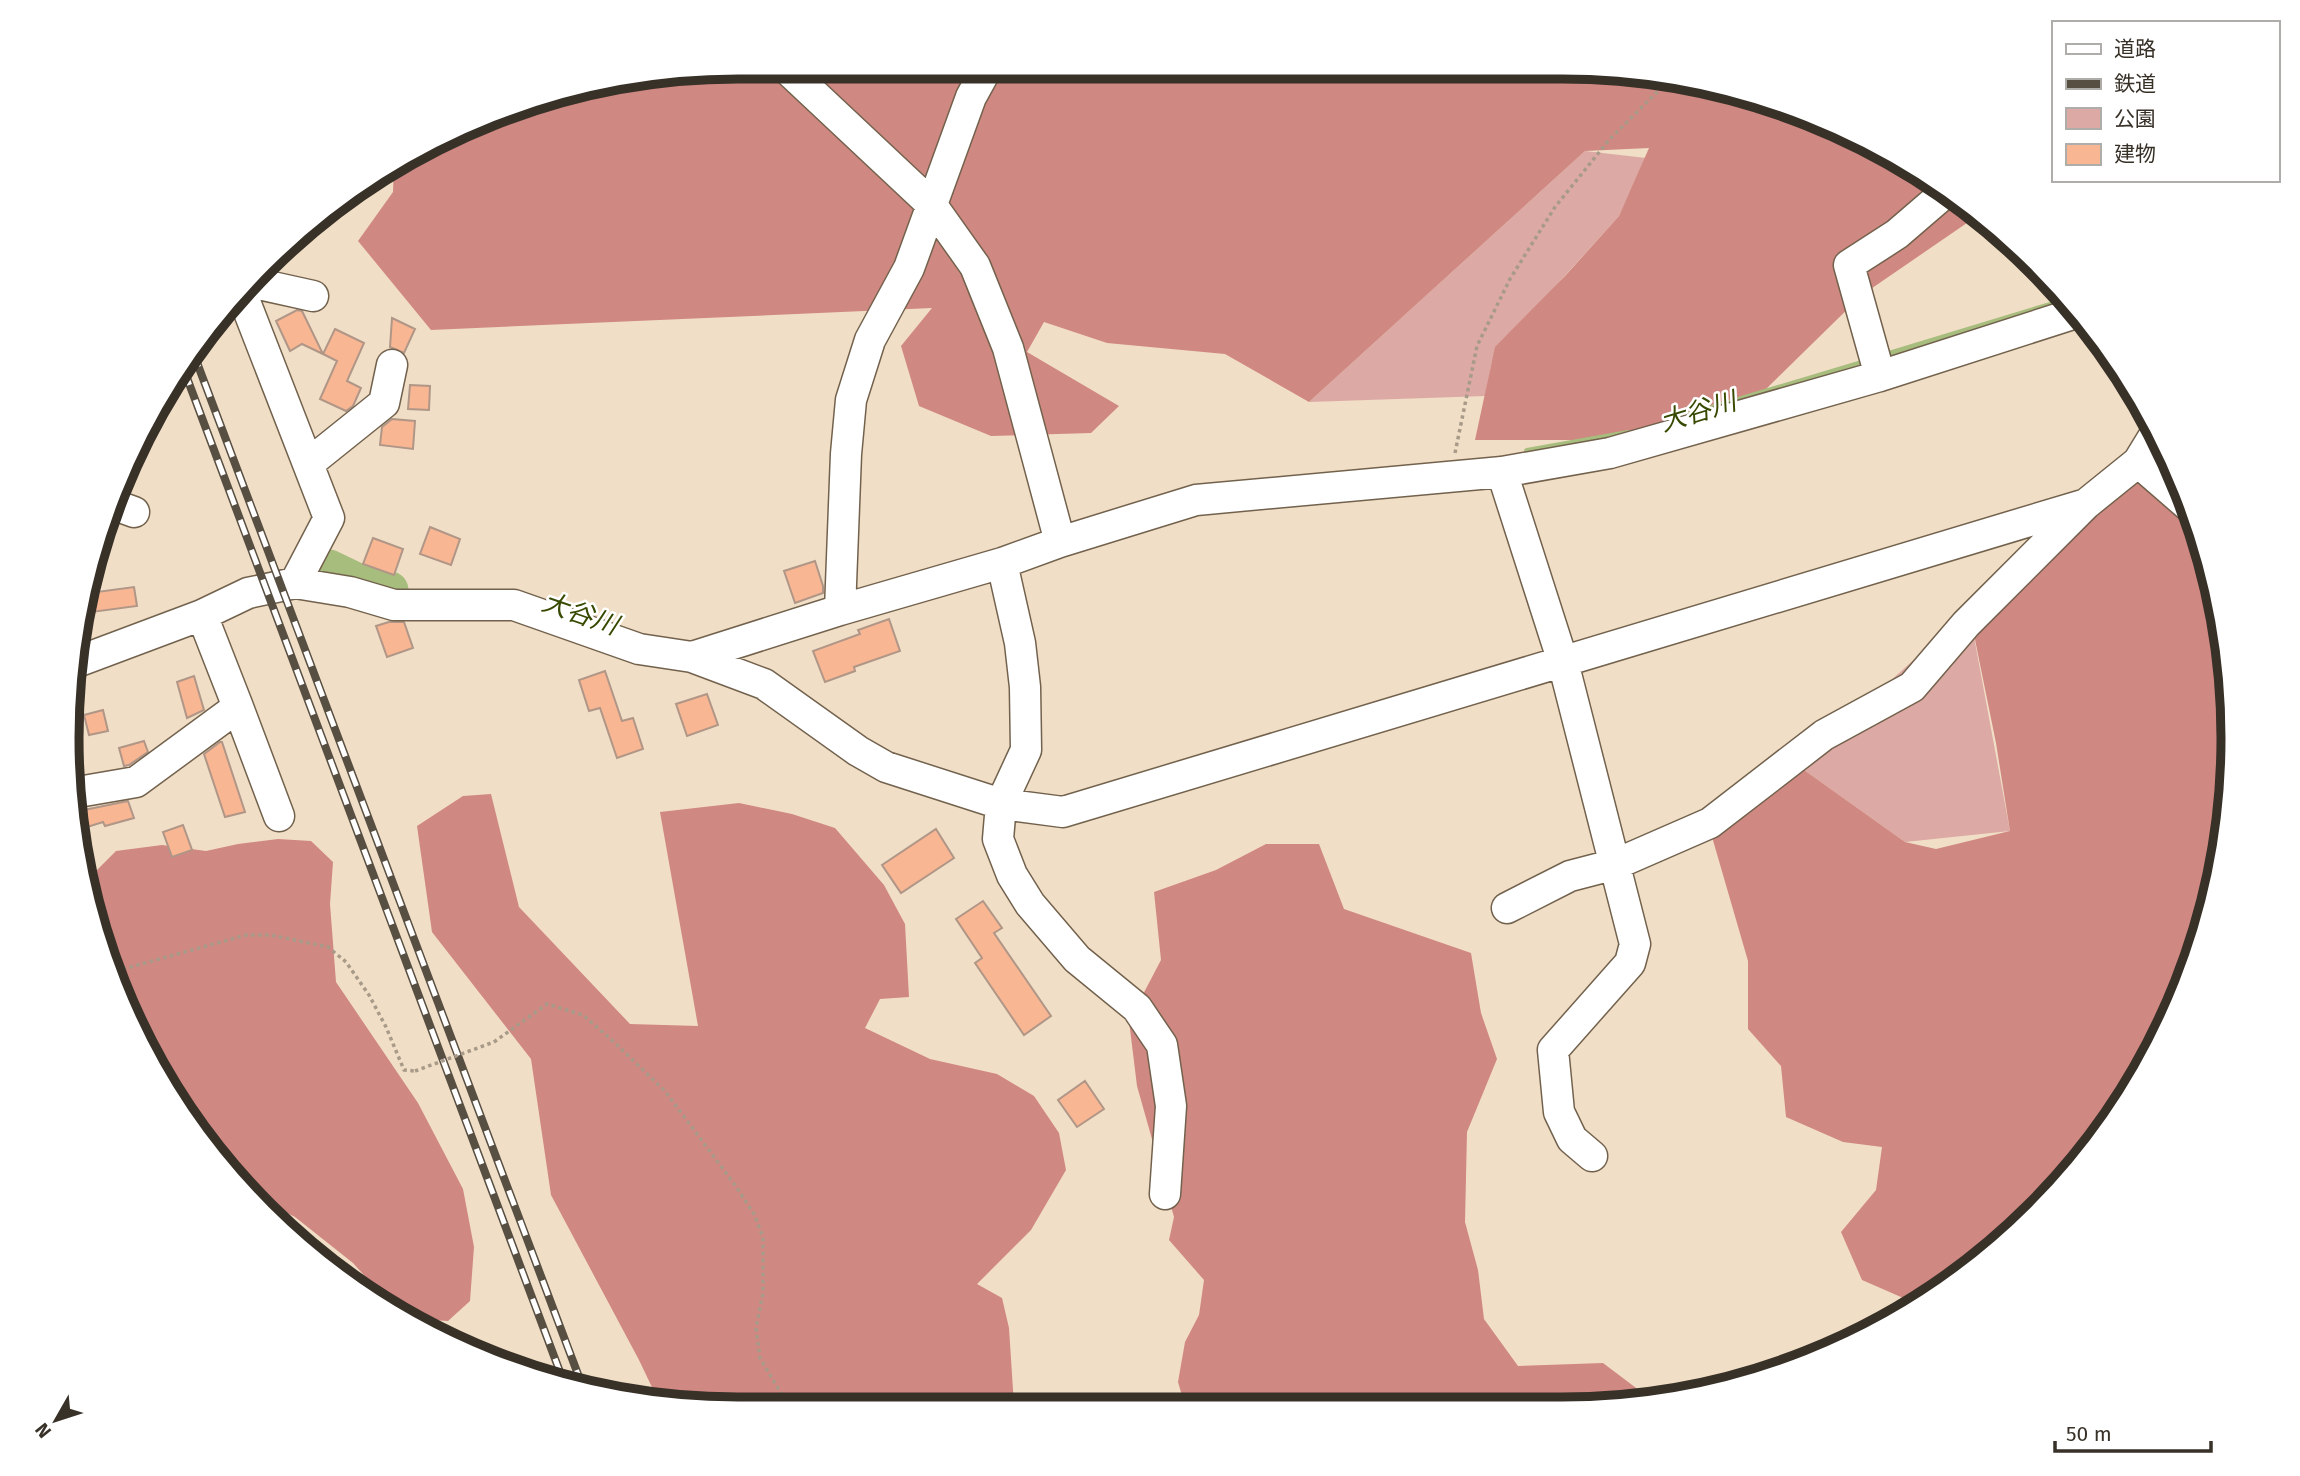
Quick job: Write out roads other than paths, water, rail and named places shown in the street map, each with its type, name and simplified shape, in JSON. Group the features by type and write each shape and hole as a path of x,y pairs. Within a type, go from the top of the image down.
{"street":[{"path":"798,79 931,204 975,266 1008,348 1060,542"},
{"path":"840,610 846,454 852,400 870,340 909,268 971,97 981,79"},
{"path":"1880,376 1849,265 1896,234 1939,198"},
{"path":"250,295 313,296"},
{"path":"245,300 329,518 295,583"},
{"path":"692,657 1002,563 1196,500 1503,472 1610,453 1880,376 2068,316"},
{"path":"308,464 384,402 392,365"},
{"path":"1507,908 1570,876 1616,864 1710,824 1824,735 1912,687 1966,624 2086,504 2138,462 2151,441"},
{"path":"2138,462 2174,493"},
{"path":"1503,472 1563,662 1635,944 1630,963 1553,1050 1559,1112 1572,1139 1592,1156"},
{"path":"83,660 202,615 248,593 295,583 350,592 394,605 514,606 639,649 692,657 764,684 858,751 886,767 1001,804 1063,812 2086,504"},
{"path":"1002,563 1020,643 1025,687 1026,750 1001,804 998,839 1012,875 1030,904 1077,958 1136,1008 1162,1045 1171,1106 1165,1195"},
{"path":"202,615 279,816"},
{"path":"81,791 136,782 239,707"}],"waterway":[{"name":"大谷川","path":"1885,355 2058,303"},
{"name":"大谷川","path":"1675,419 1868,361"},
{"name":"大谷川","path":"1527,451 1628,433"},
{"name":"大谷川","path":"329,568 356,581 390,590"}],"railway":[{"path":"197,362 579,1378"},
{"path":"187,377 560,1373"}]}
